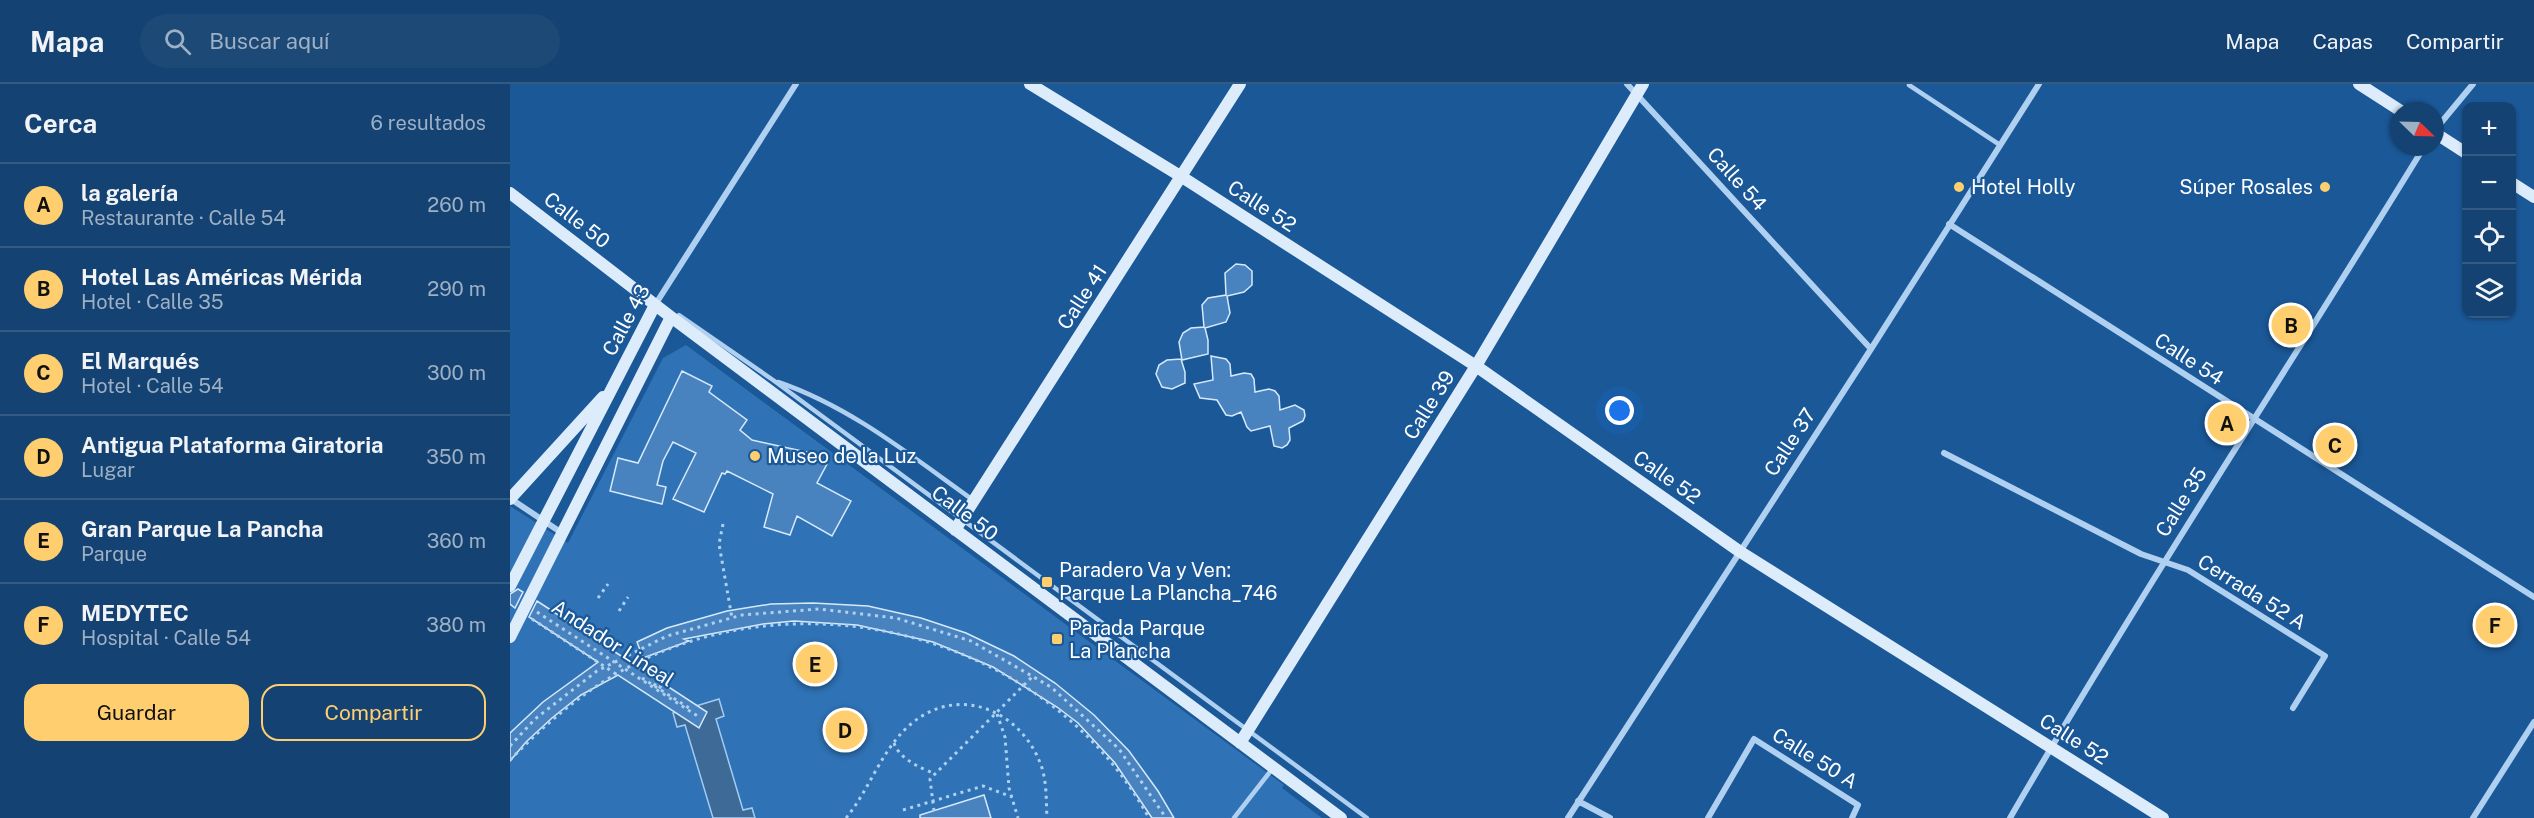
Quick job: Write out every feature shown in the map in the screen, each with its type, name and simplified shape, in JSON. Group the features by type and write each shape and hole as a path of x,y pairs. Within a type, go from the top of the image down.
{"main road":[{"name":"Calle 52","path":"1030,84 1182,177 1476,366 1739,551 2163,818"},
{"name":"Calle 41","path":"959,524 1240,84"},
{"path":"2360,84 2390,104"},
{"name":"Calle 39","path":"1240,743 1476,366 1640,89"},
{"path":"2444,137 2462,150"},
{"path":"2516,186 2534,198"},
{"name":"Calle 50","path":"510,193 671,317 959,524 1240,743 1341,818"},
{"name":"Calle 43","path":"510,586 655,305"},
{"name":"Calle 43","path":"510,637 671,317"},
{"path":"510,498 613,386"}],"street":[{"name":"Calle 43","path":"655,305 796,84"},
{"name":"Calle 54","path":"1627,84 1640,89 1871,349"},
{"name":"Calle 37","path":"1568,818 2039,84"},
{"path":"2444,120 2473,84"},
{"name":"Calle 35","path":"2010,818 2163,562 2343,280 2419,156"},
{"name":"Calle 54","path":"1949,224 2534,597"},
{"name":"Cerrada 52 A","path":"1944,453 2141,554 2188,570 2325,656 2293,708"},
{"path":"510,498 563,533"},
{"path":"2472,818 2534,722"},
{"name":"Calle 50 A","path":"1708,818 1754,739 1858,805 1852,818"},
{"path":"1578,801 1610,818"}],"lane":[{"path":"1909,85 2000,145"},
{"path":"655,305 673,311 773,380 959,524 1248,730 1367,818"},
{"path":"773,380 809,392 839,408 974,501"},
{"path":"1234,818 1273,767"}],"path":[{"path":"723,524 719,544 732,618"},
{"path":"598,598 608,584"},
{"path":"618,611 628,597"},
{"name":"Andador Lineal","path":"530,607 700,717 654,686"},
{"path":"510,746 535,718 597,671 666,636 742,615 819,609 896,618 971,641 1033,676 1051,687 1119,749 1166,818"},
{"path":"537,610 654,686 662,671 668,674 658,691"},
{"path":"532,619 616,674"},
{"path":"510,760 565,707 627,668 681,644 756,626 826,623 896,632 929,641 994,668 1023,686 1079,729 1125,781 1149,818"},
{"path":"934,811 930,779 1033,676"},
{"path":"846,818 894,743 911,723 934,708 950,704 968,704 997,713 1018,730 1041,766 1046,786 1047,818"},
{"path":"997,713 1005,737 1012,797 1018,818"},
{"path":"894,743 896,750 919,768 935,774"},
{"path":"903,810 983,786 1012,797"}],"shaded area":[{"path":"686,345 1284,785 1282,788 1322,818 510,818 510,506 568,543 663,358"},
{"path":"719,699 724,716 716,719 743,810 752,808 755,818 713,818 685,725 677,727 673,713"}],"building":[{"path":"1236,264 1245,265 1252,271 1252,285 1244,292 1227,296 1230,313 1226,322 1205,328 1208,354 1182,360 1179,342 1183,333 1191,328 1204,327 1202,305 1208,298 1226,295 1225,273"},
{"path":"1211,356 1226,359 1230,364 1231,376 1251,374 1254,379 1255,392 1269,389 1275,391 1279,396 1280,410 1295,405 1304,410 1303,421 1289,428 1290,440 1287,445 1282,448 1274,446 1270,426 1251,431 1241,412 1232,416 1226,415 1217,400 1200,398 1194,384 1213,380"},
{"path":"1181,359 1185,372 1185,383 1172,389 1162,387 1156,374 1159,365 1167,360"},
{"name":"Museo de la Luz","path":"682,371 712,386 709,392 747,420 740,430 752,440 811,453 827,464 817,483 851,501 832,536 797,516 790,535 764,527 773,494 727,471 725,474 722,473 704,512 673,499 696,453 673,442 663,461 657,485 666,487 662,504 610,491 618,458 638,463"},
{"path":"518,589 523,592 515,608 510,604 510,594"},
{"path":"537,601 707,712 699,728 618,675 581,695 552,718 526,742 510,761 510,733 543,702 598,662 529,617"},
{"path":"813,603 868,606 921,618 966,633 1014,656 1055,683 1094,715 1129,751 1174,818 1152,818 1115,763 1078,723 1057,707 993,667 933,642 857,625 794,621 763,624 684,639 689,641 643,658 637,642 667,628 727,611 771,604"},
{"path":"984,795 991,818 920,818 920,815"}],"place":[{"name":"Hotel Holly","path":"1959,187"},
{"name":"Súper Rosales","path":"2325,187"},
{"name":"Hotel Las Américas Mérida","path":"2291,325"},
{"name":"la galería","path":"2227,423"},
{"name":"El Marqués","path":"2335,445"},
{"name":"Museo de la Luz","path":"755,456"},
{"name":"Paradero Va y Ven: Parque La Plancha_746","path":"1047,582"},
{"name":"MEDYTEC","path":"2495,625"},
{"name":"Parada Parque La Plancha","path":"1057,639"},
{"name":"Gran Parque La Pancha","path":"815,664"},
{"name":"Antigua Plataforma Giratoria","path":"845,730"}]}
